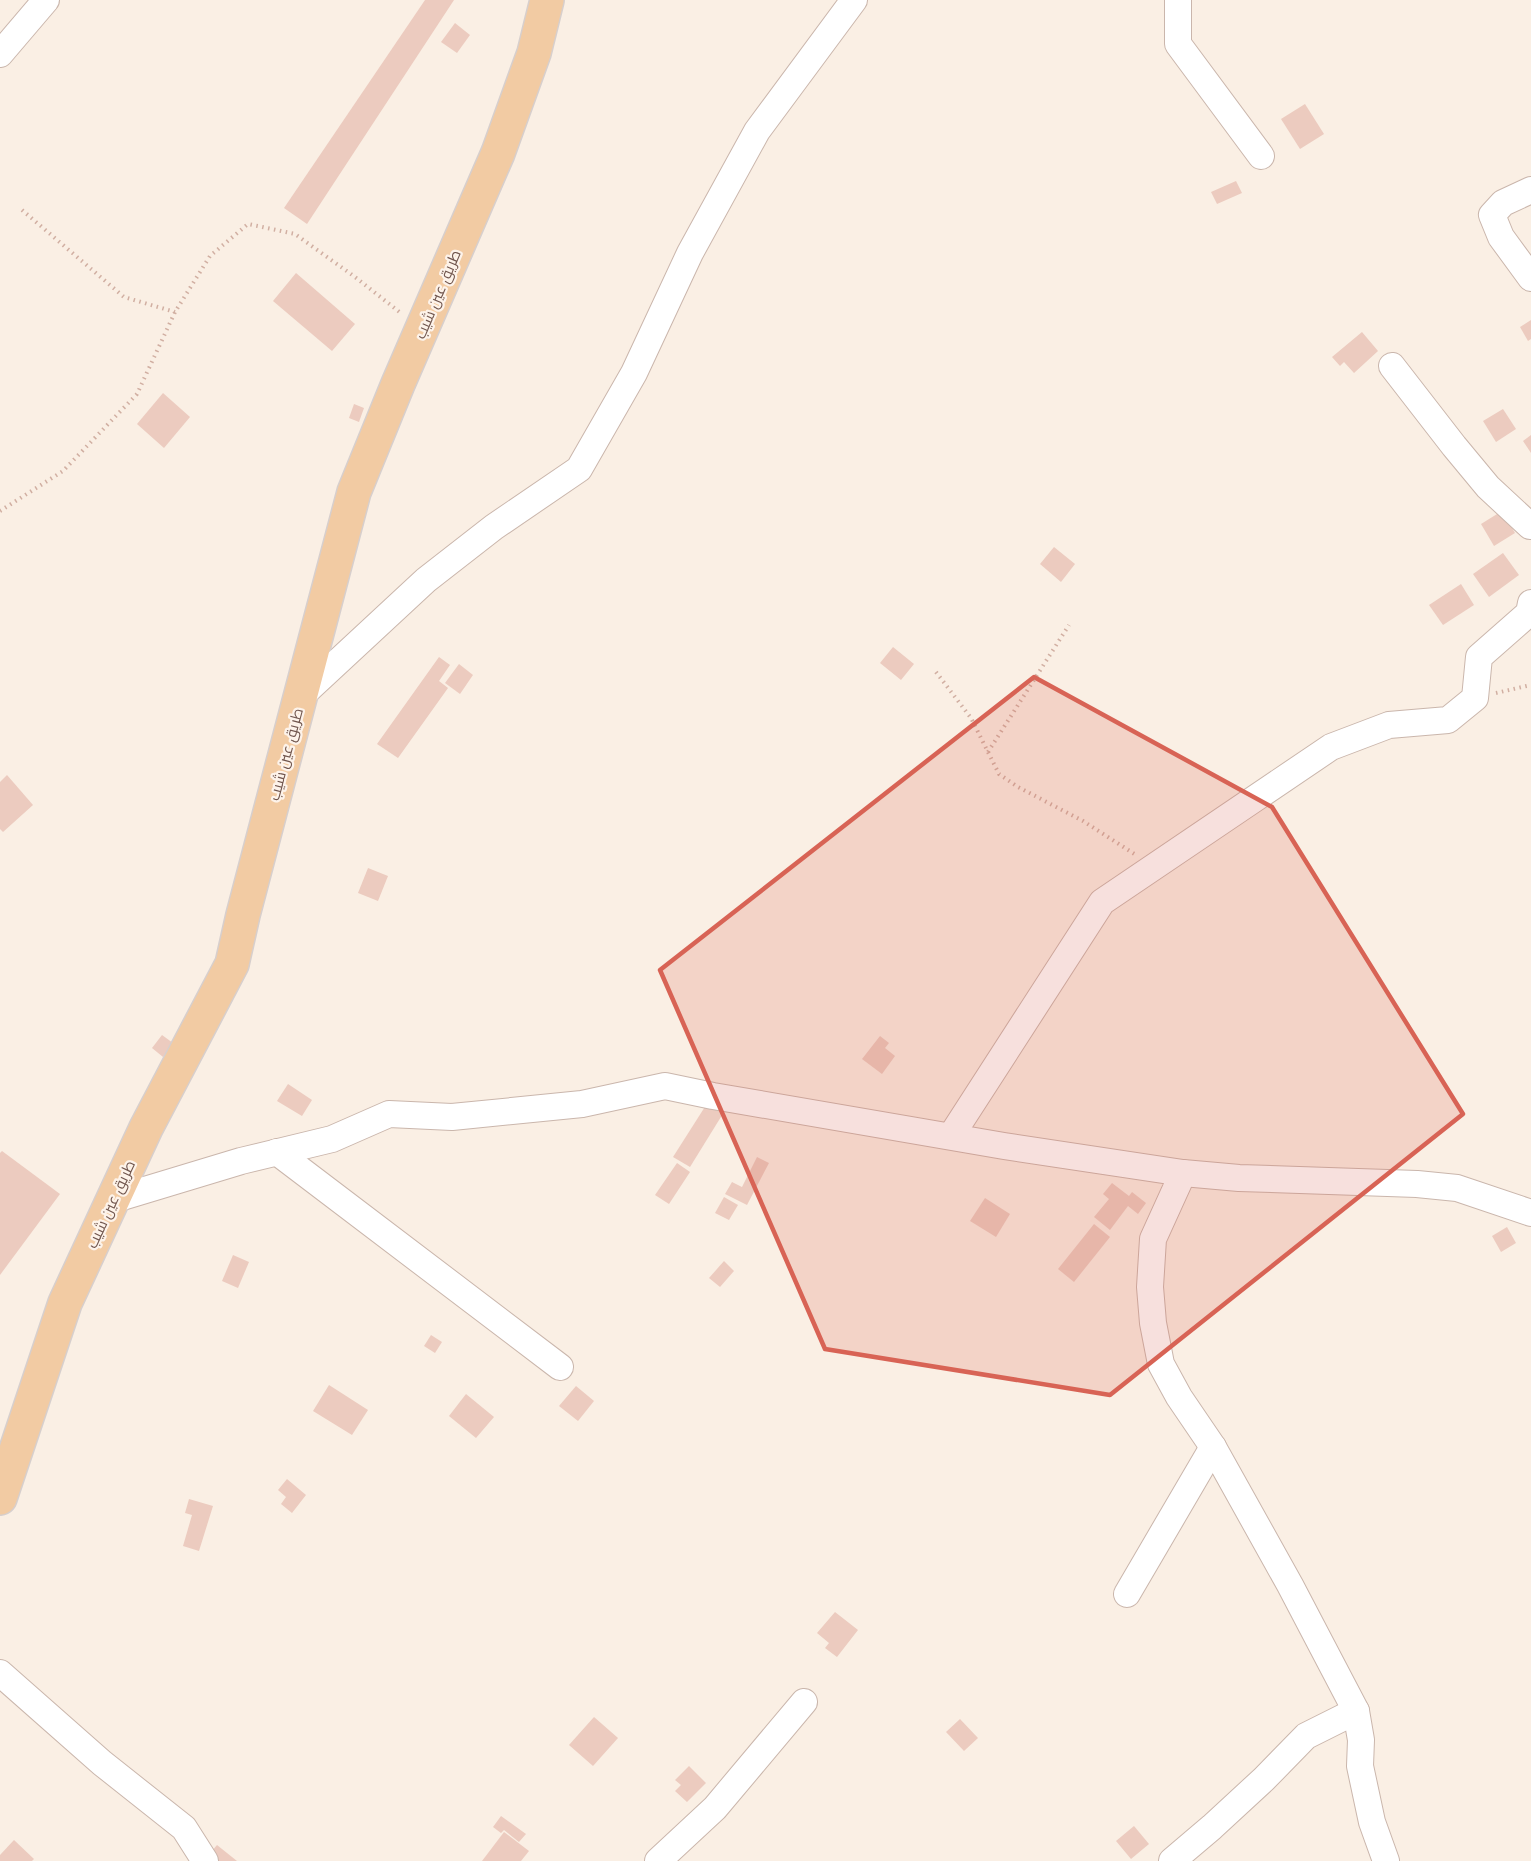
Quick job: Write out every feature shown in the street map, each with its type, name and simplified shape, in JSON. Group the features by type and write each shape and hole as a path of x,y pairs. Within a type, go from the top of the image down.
{"main road":[{"name":"طريق عين شيب","path":"0,1498 65,1303 146,1128 232,964 354,492 498,153 534,53 548,0"}],"street":[{"path":"0,54 46,0"},
{"path":"301,696 426,580 494,526 579,470 634,373 690,253 757,131 854,0"},
{"path":"1178,0 1178,44 1261,156"},
{"path":"1531,190 1503,203 1492,215 1501,237 1531,278"},
{"path":"1392,366 1488,487 1531,527"},
{"path":"951,1136 1102,902 1331,747 1389,725 1448,720 1475,698 1479,657 1529,613 1531,603"},
{"path":"112,1200 241,1161 332,1139 389,1114 452,1117 582,1104 664,1086 1004,1146 1183,1173 1239,1178 1417,1184 1457,1188 1531,1213"},
{"path":"277,1152 560,1367"},
{"path":"1183,1173 1153,1239 1150,1287 1153,1323 1161,1364 1179,1397 1213,1447 1290,1585 1356,1711 1361,1740 1360,1766 1372,1822 1386,1861"},
{"path":"1127,1593 1213,1447"},
{"path":"0,1673 102,1763 184,1828 205,1861"},
{"path":"658,1861 715,1808 804,1702"},
{"path":"1172,1861 1264,1779 1306,1736 1356,1711"}],"path":[{"path":"22,210 124,297 175,312"},
{"path":"0,511 63,471 137,394 175,312 210,256 248,224 295,234 355,277 422,330"},
{"path":"987,753 1069,625"},
{"path":"936,672 971,718 999,774 1018,787 1083,820 1121,847 1155,866"},
{"path":"1475,698 1531,685"}],"highlighted area":[{"path":"1034,677 1272,807 1463,1114 1110,1395 825,1349 660,970"}],"building":[{"path":"425,0 454,0 307,224 284,208"},
{"path":"455,23 470,35 457,53 441,42"},
{"path":"1305,104 1324,134 1300,149 1281,119"},
{"path":"1236,181 1242,193 1217,204 1211,192"},
{"path":"296,273 355,324 332,351 273,301"},
{"path":"1531,320 1531,339 1528,341 1520,327"},
{"path":"1362,332 1378,351 1354,373 1344,362 1340,366 1332,357"},
{"path":"163,393 190,417 164,448 137,424"},
{"path":"354,404 364,408 359,422 349,418"},
{"path":"1503,409 1516,429 1496,442 1483,421"},
{"path":"1531,435 1531,453 1523,441"},
{"path":"1502,511 1515,533 1494,546 1481,524"},
{"path":"1054,547 1075,564 1061,582 1040,564"},
{"path":"1503,553 1519,575 1489,597 1473,574"},
{"path":"1461,584 1474,605 1443,625 1429,605"},
{"path":"893,647 914,664 901,680 880,663"},
{"path":"439,657 450,665 439,681 448,688 398,758 377,744"},
{"path":"459,664 473,675 460,694 445,683"},
{"path":"7,775 33,805 3,832 0,829 0,782"},
{"path":"368,868 388,876 378,901 358,893"},
{"path":"162,1035 173,1043 163,1057 152,1048"},
{"path":"880,1036 889,1043 885,1048 895,1056 882,1074 862,1059"},
{"path":"288,1084 312,1100 302,1116 277,1101"},
{"path":"708,1102 724,1112 690,1167 673,1157"},
{"path":"2,1151 60,1194 0,1275 0,1153"},
{"path":"757,1157 769,1163 747,1205 725,1194 732,1182 742,1187"},
{"path":"677,1163 690,1172 669,1204 655,1195"},
{"path":"1112,1183 1129,1196 1132,1192 1146,1203 1138,1214 1128,1206 1110,1230 1094,1217 1109,1199 1103,1194"},
{"path":"724,1197 738,1205 729,1220 715,1213"},
{"path":"985,1198 1010,1214 996,1237 970,1221"},
{"path":"1094,1224 1110,1237 1074,1282 1058,1269"},
{"path":"1507,1227 1516,1243 1501,1252 1492,1236"},
{"path":"233,1255 249,1262 238,1288 222,1281"},
{"path":"724,1261 734,1271 720,1287 709,1278"},
{"path":"431,1335 442,1342 435,1353 424,1346"},
{"path":"329,1385 368,1410 352,1435 313,1411"},
{"path":"576,1386 594,1401 578,1421 559,1406"},
{"path":"466,1394 494,1417 476,1438 449,1416"},
{"path":"287,1479 306,1495 292,1513 281,1504 286,1497 278,1490"},
{"path":"189,1499 213,1506 199,1551 183,1546 192,1515 185,1513"},
{"path":"835,1612 858,1630 837,1657 825,1648 829,1643 817,1633"},
{"path":"594,1717 618,1738 593,1766 569,1745"},
{"path":"960,1719 978,1738 964,1751 946,1732"},
{"path":"689,1766 706,1783 687,1802 675,1791 681,1785 675,1780"},
{"path":"501,1816 526,1834 519,1842 504,1830 501,1833 493,1827"},
{"path":"1134,1826 1149,1844 1131,1859 1116,1841"},
{"path":"504,1832 529,1851 521,1861 482,1861"},
{"path":"14,1840 34,1859 32,1861 0,1861 0,1855"},
{"path":"217,1845 237,1861 213,1861 207,1857"}]}
